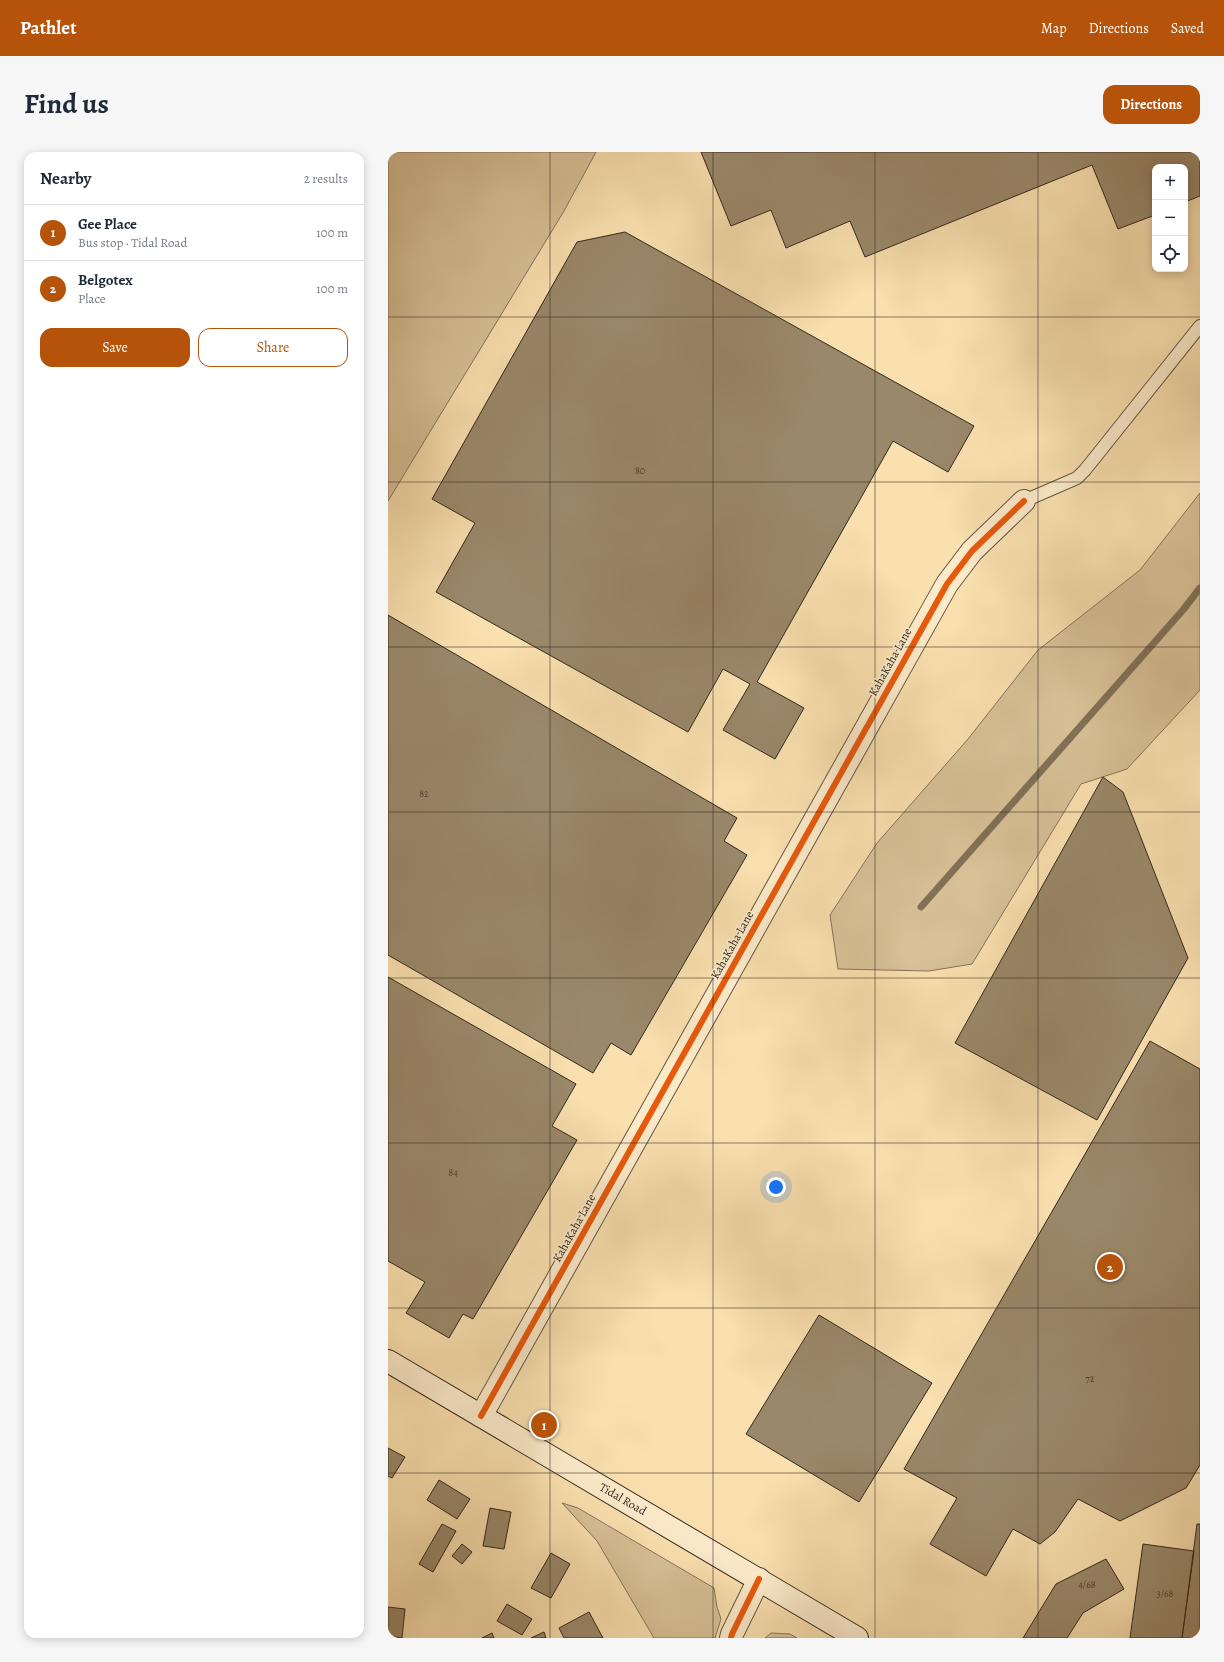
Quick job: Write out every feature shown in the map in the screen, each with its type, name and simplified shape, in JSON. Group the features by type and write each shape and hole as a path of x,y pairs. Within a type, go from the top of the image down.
{"street":[{"name":"KahaKaha Lane","path":"481,1416 947,584 972,551 1024,501"},
{"name":"Tidal Road","path":"388,1361 857,1638"},
{"path":"731,1638 759,1579"}],"lane":[{"path":"1024,501 1077,478 1200,326"}],"shaded area":[{"path":"388,152 596,152 564,211 388,501"},
{"path":"1200,493 1200,690 1127,769 1081,784 972,964 929,971 838,969 830,915 877,843 968,739 1038,650 1140,570"},
{"path":"562,1503 578,1508 714,1588 717,1607 721,1619 715,1638 654,1638 597,1541"},
{"path":"771,1633 790,1634 797,1638 765,1638"}],"building":[{"path":"701,152 1200,152 1200,196 1188,201 1188,164 1152,164 1152,216 1118,229 1092,165 865,257 850,221 786,248 771,210 731,226"},
{"path":"625,232 974,426 948,472 893,441 757,682 804,708 775,759 723,730 750,684 723,669 688,732 436,592 475,523 432,499 577,242"},
{"path":"388,615 737,818 724,841 747,855 631,1055 611,1043 593,1073 388,955"},
{"path":"1103,777 1123,792 1188,958 1097,1120 955,1043"},
{"path":"388,977 576,1084 552,1126 577,1140 473,1319 463,1314 449,1338 406,1313 425,1282 388,1261"},
{"path":"1150,1041 1200,1069 1200,1465 1186,1488 1120,1521 1078,1499 1055,1532 1040,1544 1013,1529 986,1576 930,1544 957,1498 904,1469"},
{"path":"819,1315 932,1383 859,1502 746,1434"},
{"path":"388,1448 405,1457 392,1478 388,1476"},
{"path":"439,1480 470,1499 457,1519 427,1500"},
{"path":"490,1508 511,1512 504,1549 483,1546"},
{"path":"442,1524 456,1531 433,1572 419,1564"},
{"path":"1197,1524 1200,1524 1200,1638 1182,1638"},
{"path":"462,1544 472,1552 462,1564 452,1556"},
{"path":"1143,1544 1194,1551 1182,1638 1130,1638"},
{"path":"551,1553 570,1564 551,1598 531,1588"},
{"path":"1106,1559 1124,1589 1083,1613 1067,1638 1023,1638 1056,1584"},
{"path":"507,1604 532,1619 522,1635 497,1621"},
{"path":"388,1607 405,1609 402,1638 388,1636"},
{"path":"589,1612 603,1638 564,1638 559,1628"},
{"path":"544,1632 546,1638 531,1638"},
{"path":"492,1633 494,1638 482,1638"}],"waterway":[{"path":"921,907 1183,610 1200,588"}],"cycle path":[{"path":"481,1416 947,584 972,551 1024,501"},
{"path":"731,1638 759,1579"}],"place":[{"name":"Belgotex","path":"1110,1267"},
{"name":"Gee Place","path":"544,1425"}]}
